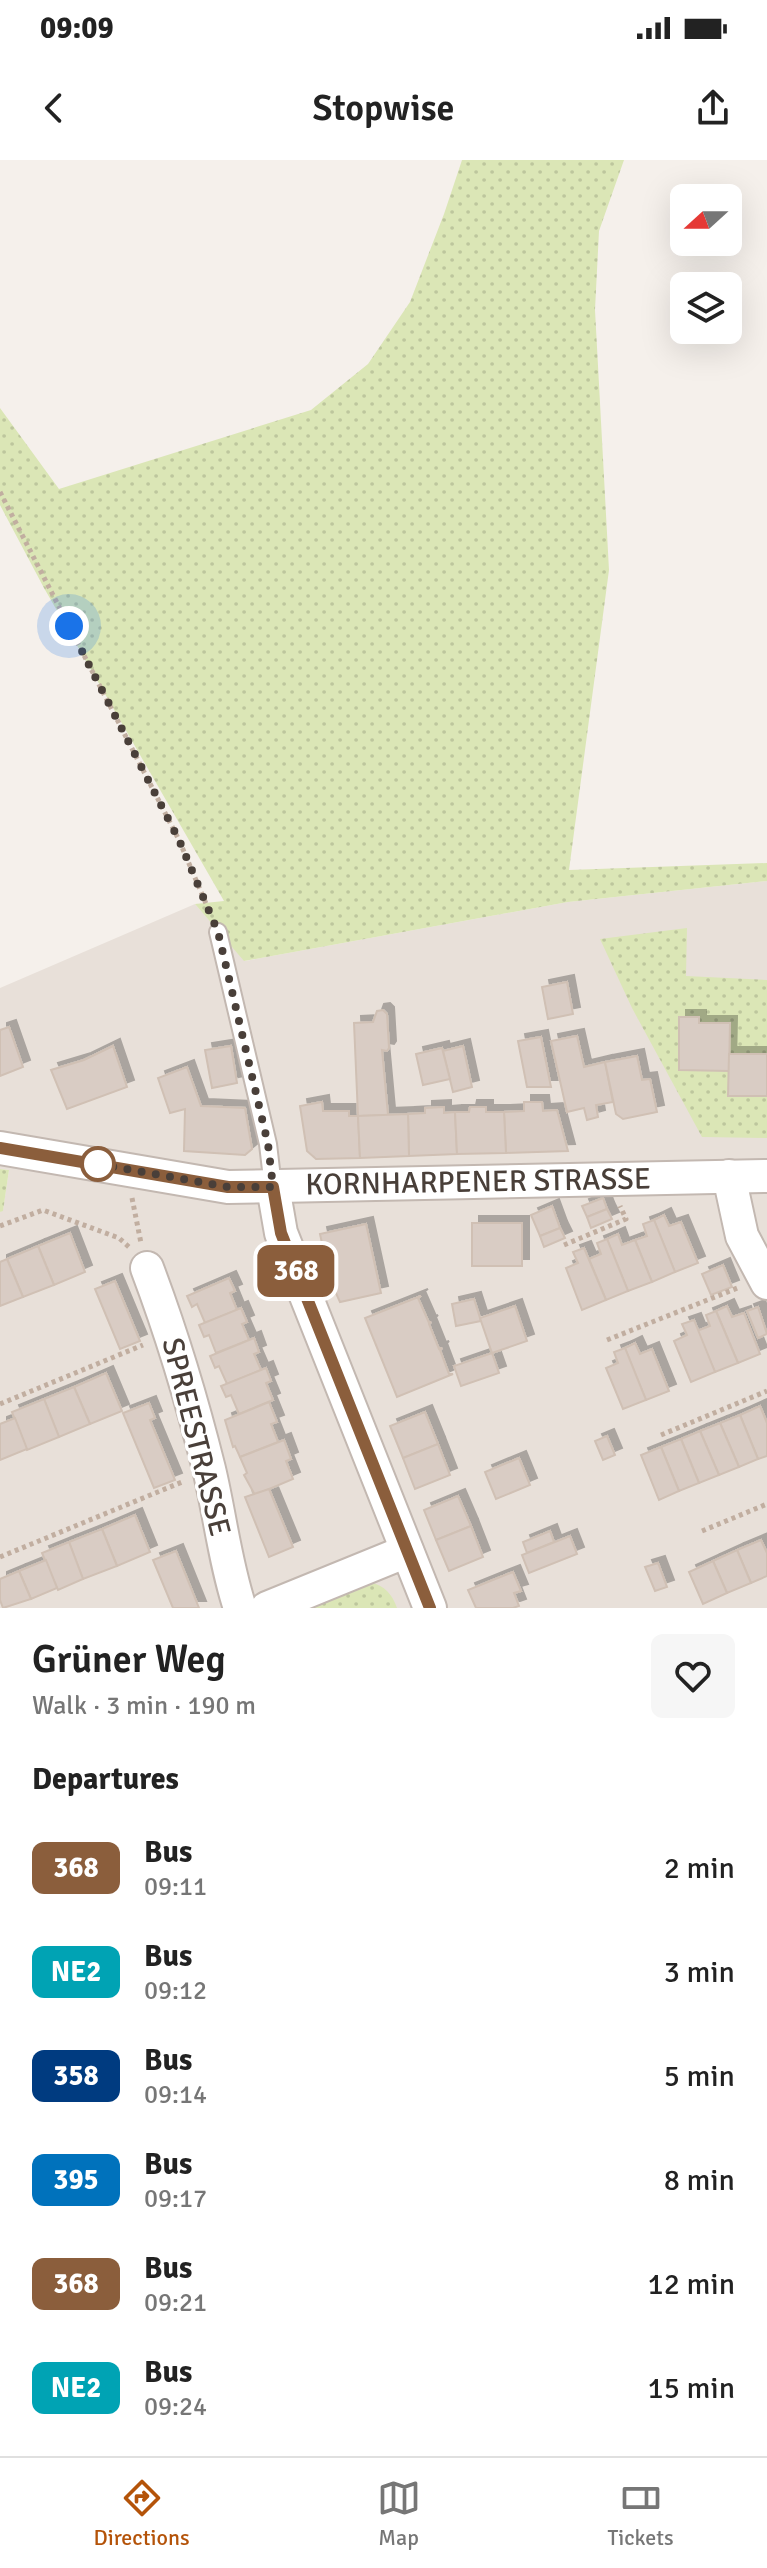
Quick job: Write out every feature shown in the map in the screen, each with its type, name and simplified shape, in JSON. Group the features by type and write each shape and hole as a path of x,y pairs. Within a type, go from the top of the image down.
{"street":[{"name":"KORNHARPENER STRASSE","path":"0,1148 228,1187 767,1176"},
{"path":"729,1176 742,1236 766,1280"},
{"path":"273,1187 281,1233 430,1608"},
{"name":"SPREESTRASSE","path":"147,1268 172,1333 209,1471 231,1581 240,1608"},
{"path":"267,1608 407,1551"}],"lane":[{"path":"218,932 268,1144 273,1187"}],"path":[{"path":"0,492 179,840 218,932"},
{"path":"126,1169 147,1268"},
{"path":"564,1245 578,1235 626,1219 609,1179"},
{"path":"0,1226 43,1210 119,1238 147,1268"},
{"path":"607,1340 766,1280"},
{"path":"0,1404 172,1333"},
{"path":"661,1435 767,1391"},
{"path":"0,1557 209,1471"},
{"path":"702,1531 767,1504"}],"shaded area":[{"path":"767,881 767,1608 0,1608 0,1212 3,1210 9,1170 0,1169 0,988 195,904 245,961 568,902"}],"green space":[{"path":"462,160 624,160 599,231 595,310 609,570 569,870 767,863 767,881 568,902 244,961 195,904 224,901 44,588 0,505 0,408 59,489 311,410 368,364 410,302"},
{"path":"687,928 686,976 767,980 767,1138 702,1137 632,1008 600,939"},
{"path":"0,1169 9,1170 3,1211 0,1212"},
{"path":"370,1582 387,1591 397,1608 305,1608"}],"building":[{"path":"567,982 573,1014 548,1019 542,987"},
{"path":"383,1010 387,1014 389,1048 382,1050 388,1115 358,1116 354,1023 373,1022 377,1011"},
{"path":"679,1017 699,1017 699,1023 730,1023 729,1071 679,1070"},
{"path":"9,1027 23,1067 0,1076 0,1030"},
{"path":"577,1036 584,1067 605,1062 613,1102 596,1105 598,1117 587,1120 584,1108 567,1112 551,1041"},
{"path":"541,1037 551,1087 527,1087 518,1041"},
{"path":"113,1046 127,1087 67,1109 51,1070 84,1060"},
{"path":"231,1046 237,1083 212,1088 205,1050"},
{"path":"463,1046 472,1087 453,1092 443,1051"},
{"path":"442,1048 450,1079 423,1085 416,1054"},
{"path":"729,1054 767,1054 767,1096 728,1096"},
{"path":"637,1056 642,1080 650,1079 657,1112 623,1119 616,1114 605,1062"},
{"path":"187,1067 201,1106 245,1108 252,1149 245,1155 184,1151 185,1109 170,1113 158,1078"},
{"path":"322,1102 323,1111 349,1111 349,1116 358,1116 360,1158 316,1159 307,1151 300,1106"},
{"path":"524,1102 542,1102 543,1111 557,1110 568,1151 506,1153 504,1112 524,1111"},
{"path":"444,1107 444,1113 455,1112 457,1154 409,1156 408,1114 425,1113 425,1108"},
{"path":"470,1107 486,1107 486,1112 504,1112 506,1153 457,1154 455,1112 469,1112"},
{"path":"408,1114 409,1156 360,1158 358,1116"},
{"path":"603,1198 607,1209 587,1217 582,1206"},
{"path":"552,1206 560,1228 540,1236 531,1215"},
{"path":"607,1209 612,1219 591,1228 587,1217"},
{"path":"664,1215 669,1226 681,1222 698,1263 675,1272 654,1220"},
{"path":"654,1220 675,1272 652,1282 635,1240 647,1236 643,1224"},
{"path":"472,1223 522,1223 522,1266 472,1266"},
{"path":"366,1224 381,1293 340,1302 330,1280 320,1234"},
{"path":"560,1228 565,1238 544,1247 540,1236"},
{"path":"70,1233 85,1272 54,1285 38,1246"},
{"path":"618,1234 622,1245 635,1240 652,1282 628,1291 607,1239"},
{"path":"607,1239 628,1291 606,1300 589,1259 601,1254 597,1243"},
{"path":"38,1246 54,1285 23,1297 7,1259"},
{"path":"584,1248 606,1300 582,1310 566,1268 578,1263 573,1252"},
{"path":"7,1259 23,1297 0,1306 0,1262"},
{"path":"723,1265 732,1287 711,1295 702,1274"},
{"path":"229,1278 235,1291 230,1293 237,1310 205,1323 197,1304 192,1307 187,1296"},
{"path":"115,1281 140,1341 120,1349 95,1289"},
{"path":"421,1296 418,1298 431,1322 429,1324 439,1349 442,1348 440,1350 449,1374 453,1374 397,1397 365,1318"},
{"path":"474,1299 481,1321 456,1326 452,1304"},
{"path":"515,1306 527,1341 492,1353 480,1318"},
{"path":"727,1306 732,1317 744,1313 760,1354 738,1363 716,1311"},
{"path":"758,1307 767,1334 758,1338 747,1311"},
{"path":"241,1308 247,1322 242,1324 249,1340 216,1353 209,1335 204,1337 199,1325"},
{"path":"716,1311 738,1363 715,1372 697,1331 710,1326 706,1315"},
{"path":"694,1320 715,1372 691,1382 674,1341 687,1335 682,1324"},
{"path":"254,1338 259,1352 254,1354 261,1370 227,1384 219,1366 215,1368 210,1356"},
{"path":"635,1343 640,1354 652,1349 669,1391 646,1400 625,1348"},
{"path":"625,1348 646,1400 623,1409 606,1368 618,1363 614,1352"},
{"path":"492,1353 499,1373 461,1386 454,1366"},
{"path":"266,1368 271,1381 266,1383 273,1400 239,1414 231,1395 226,1397 221,1386"},
{"path":"106,1373 122,1411 90,1424 74,1387"},
{"path":"74,1387 90,1424 59,1437 44,1399"},
{"path":"44,1399 59,1437 27,1450 12,1412"},
{"path":"269,1402 277,1422 271,1424 278,1442 240,1457 233,1447 225,1420"},
{"path":"149,1403 155,1418 150,1420 175,1480 154,1488 123,1413"},
{"path":"760,1406 767,1423 767,1456 758,1459 740,1415"},
{"path":"425,1412 438,1444 403,1458 390,1426"},
{"path":"740,1415 758,1459 739,1467 720,1423"},
{"path":"15,1418 27,1449 0,1460 0,1424"},
{"path":"720,1423 739,1467 719,1475 700,1431"},
{"path":"700,1431 719,1475 699,1483 681,1439"},
{"path":"607,1436 615,1455 603,1460 595,1441"},
{"path":"681,1439 699,1483 679,1491 661,1447"},
{"path":"284,1440 291,1459 286,1461 293,1479 255,1495 244,1475 247,1473 240,1457"},
{"path":"438,1444 450,1475 415,1489 403,1458"},
{"path":"661,1447 679,1491 659,1500 641,1455"},
{"path":"519,1458 530,1485 496,1499 485,1472"},
{"path":"269,1489 293,1547 269,1557 245,1497"},
{"path":"458,1496 471,1526 436,1540 424,1510"},
{"path":"135,1515 150,1552 117,1566 102,1529"},
{"path":"471,1526 483,1557 449,1571 436,1540"},
{"path":"102,1529 117,1566 83,1579 69,1542"},
{"path":"550,1531 554,1542 527,1553 523,1542"},
{"path":"570,1536 577,1554 529,1573 522,1555"},
{"path":"761,1540 767,1553 767,1576 751,1583 737,1550"},
{"path":"69,1542 83,1579 58,1590 42,1553"},
{"path":"737,1550 751,1583 727,1593 713,1561"},
{"path":"176,1551 199,1608 173,1608 153,1560"},
{"path":"46,1560 57,1588 31,1599 19,1571"},
{"path":"713,1561 727,1593 703,1604 689,1572"},
{"path":"658,1563 667,1587 655,1591 645,1567"},
{"path":"19,1571 31,1599 3,1608 0,1579"},
{"path":"513,1572 521,1591 514,1593 519,1606 476,1608 468,1590"}],"bus line":[{"name":"368","path":"0,1148 228,1187 273,1187 281,1233 430,1608"}],"route":[{"path":"69,626 179,840 218,932 243,1028 268,1144 273,1187 228,1187 98,1164"}]}
